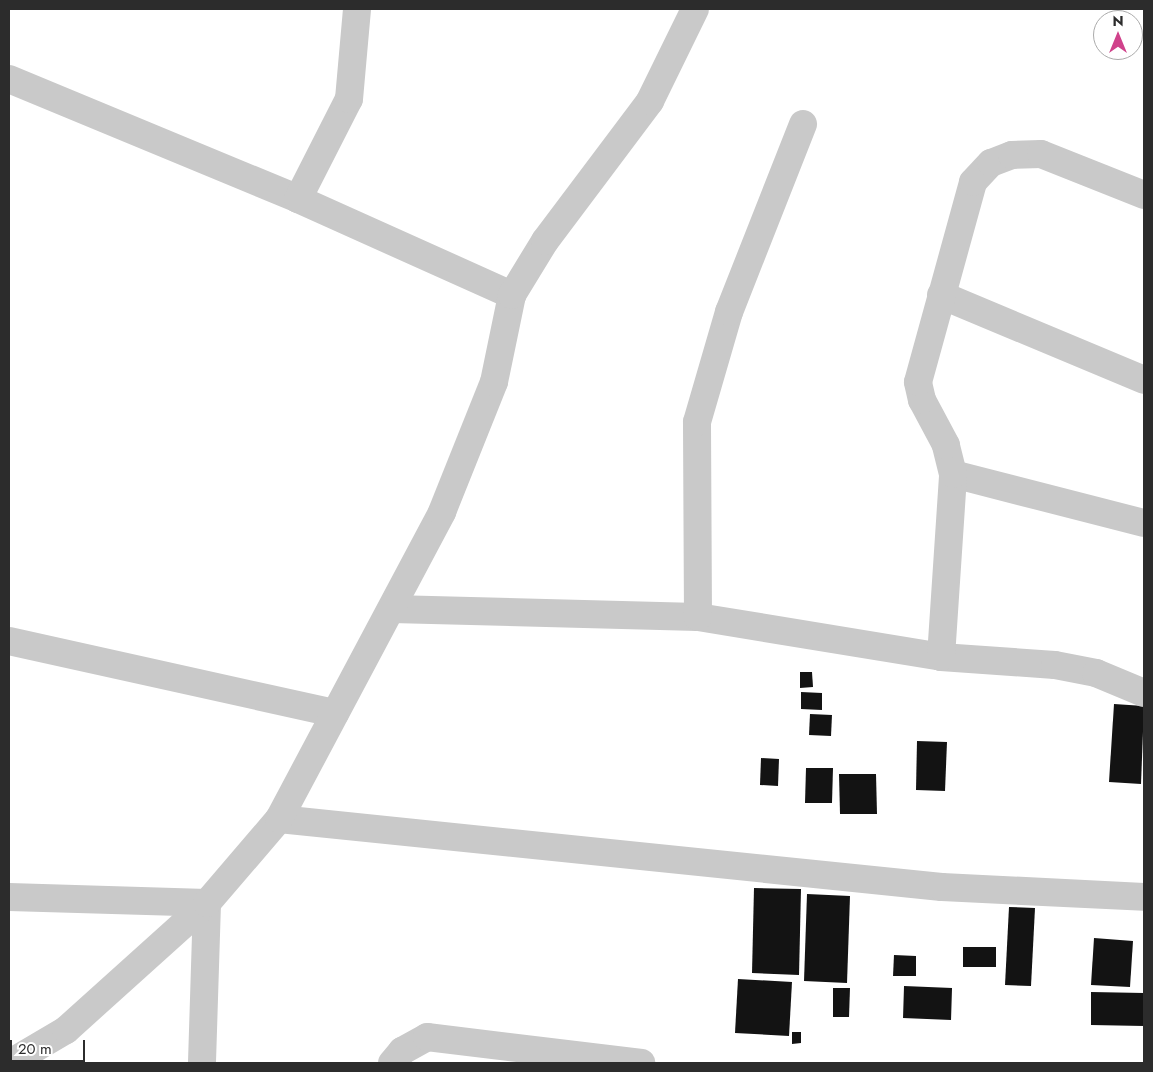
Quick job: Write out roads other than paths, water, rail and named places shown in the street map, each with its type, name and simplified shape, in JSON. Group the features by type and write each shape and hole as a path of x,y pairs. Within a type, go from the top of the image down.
{"street":[{"path":"298,199 349,99 356,9"},
{"path":"10,1063 66,1030 207,903 279,819 442,512 472,442 494,382 512,295 545,241 650,101 695,9"},
{"path":"9,79 298,199 512,295"},
{"path":"698,617 697,422 729,312 803,124"},
{"path":"941,657 953,474 946,445 922,400 918,382 973,182 991,163 1012,155 1041,154 1144,195"},
{"path":"941,295 1144,380"},
{"path":"953,474 1144,523"},
{"path":"392,609 698,617 941,657 1055,665 1096,673 1144,693"},
{"path":"9,641 335,713"},
{"path":"279,819 942,886 1144,897"},
{"path":"9,897 207,903"},
{"path":"202,1063 207,903"},
{"path":"398,1059 427,1037 641,1063"}]}
